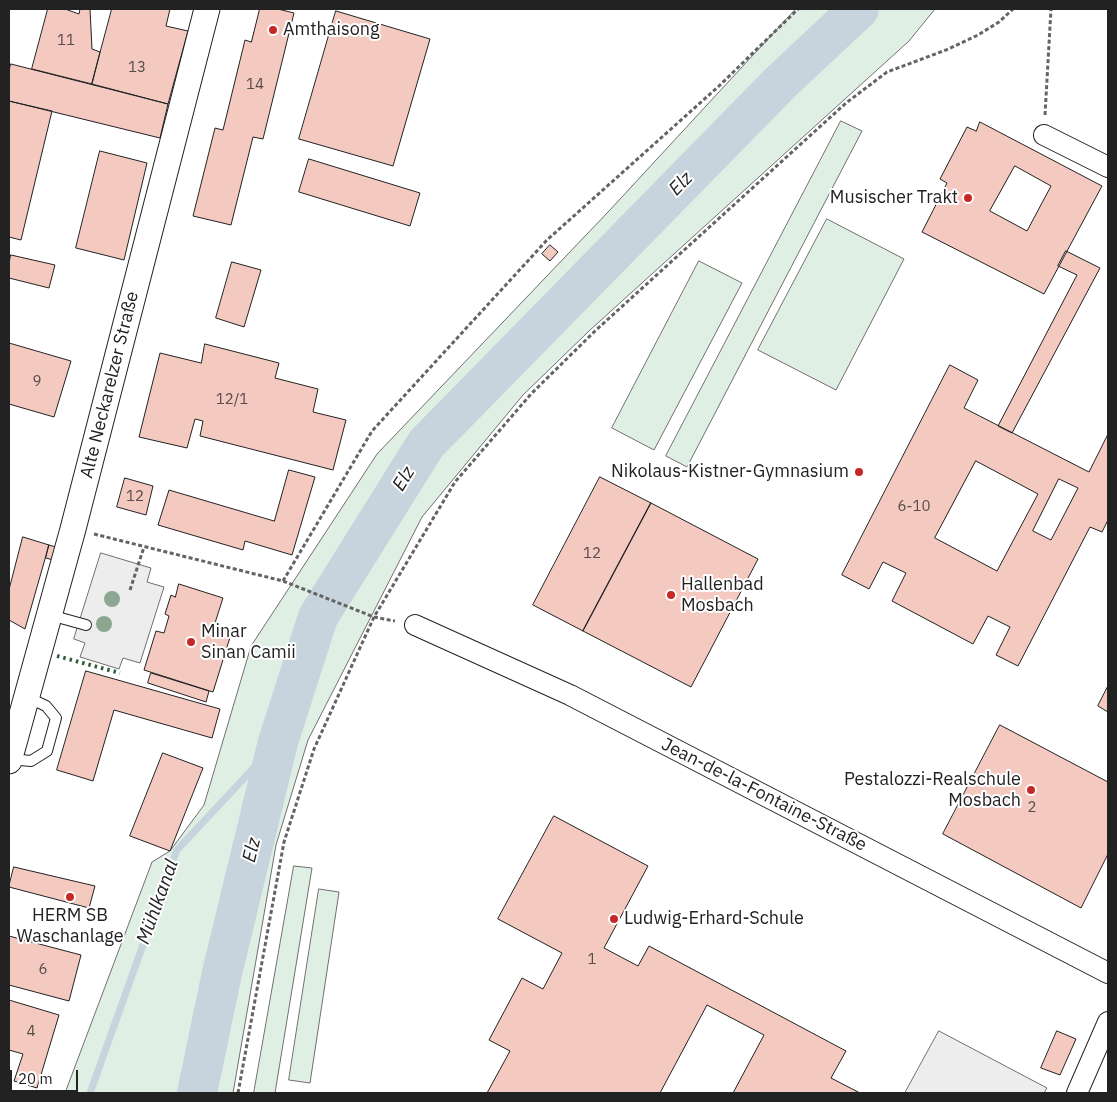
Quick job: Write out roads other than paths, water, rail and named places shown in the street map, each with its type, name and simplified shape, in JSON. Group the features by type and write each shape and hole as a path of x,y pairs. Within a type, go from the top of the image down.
{"street":[{"name":"Alte Neckarelzer Straße","path":"9,760 50,615 207,9"},
{"path":"1044,135 1108,167"},
{"name":"Jean-de-la-Fontaine-Straße","path":"415,625 570,695 1108,973"},
{"path":"1077,1093 1108,1022"}],"lane":[{"path":"50,615 86,625"},
{"path":"9,760 31,762 47,751 56,718 46,706 27,697"}],"waterway":[{"name":"Elz","path":"197,1093 222,973 278,742 318,617 426,444 781,82 859,9"},
{"name":"Mühlkanal","path":"90,1093 177,850 278,742"}],"place":[{"name":"Amthaisong","path":"273,30"},
{"name":"Musischer Trakt","path":"968,198"},
{"name":"Nikolaus-Kistner-Gymnasium","path":"859,472"},
{"name":"Hallenbad Mosbach","path":"671,595"},
{"name":"Minar Sinan Camii","path":"191,642"},
{"name":"Pestalozzi-Realschule Mosbach","path":"1031,790"},
{"name":"HERM SB Waschanlage","path":"70,897"},
{"name":"Ludwig-Erhard-Schule","path":"614,919"}]}
